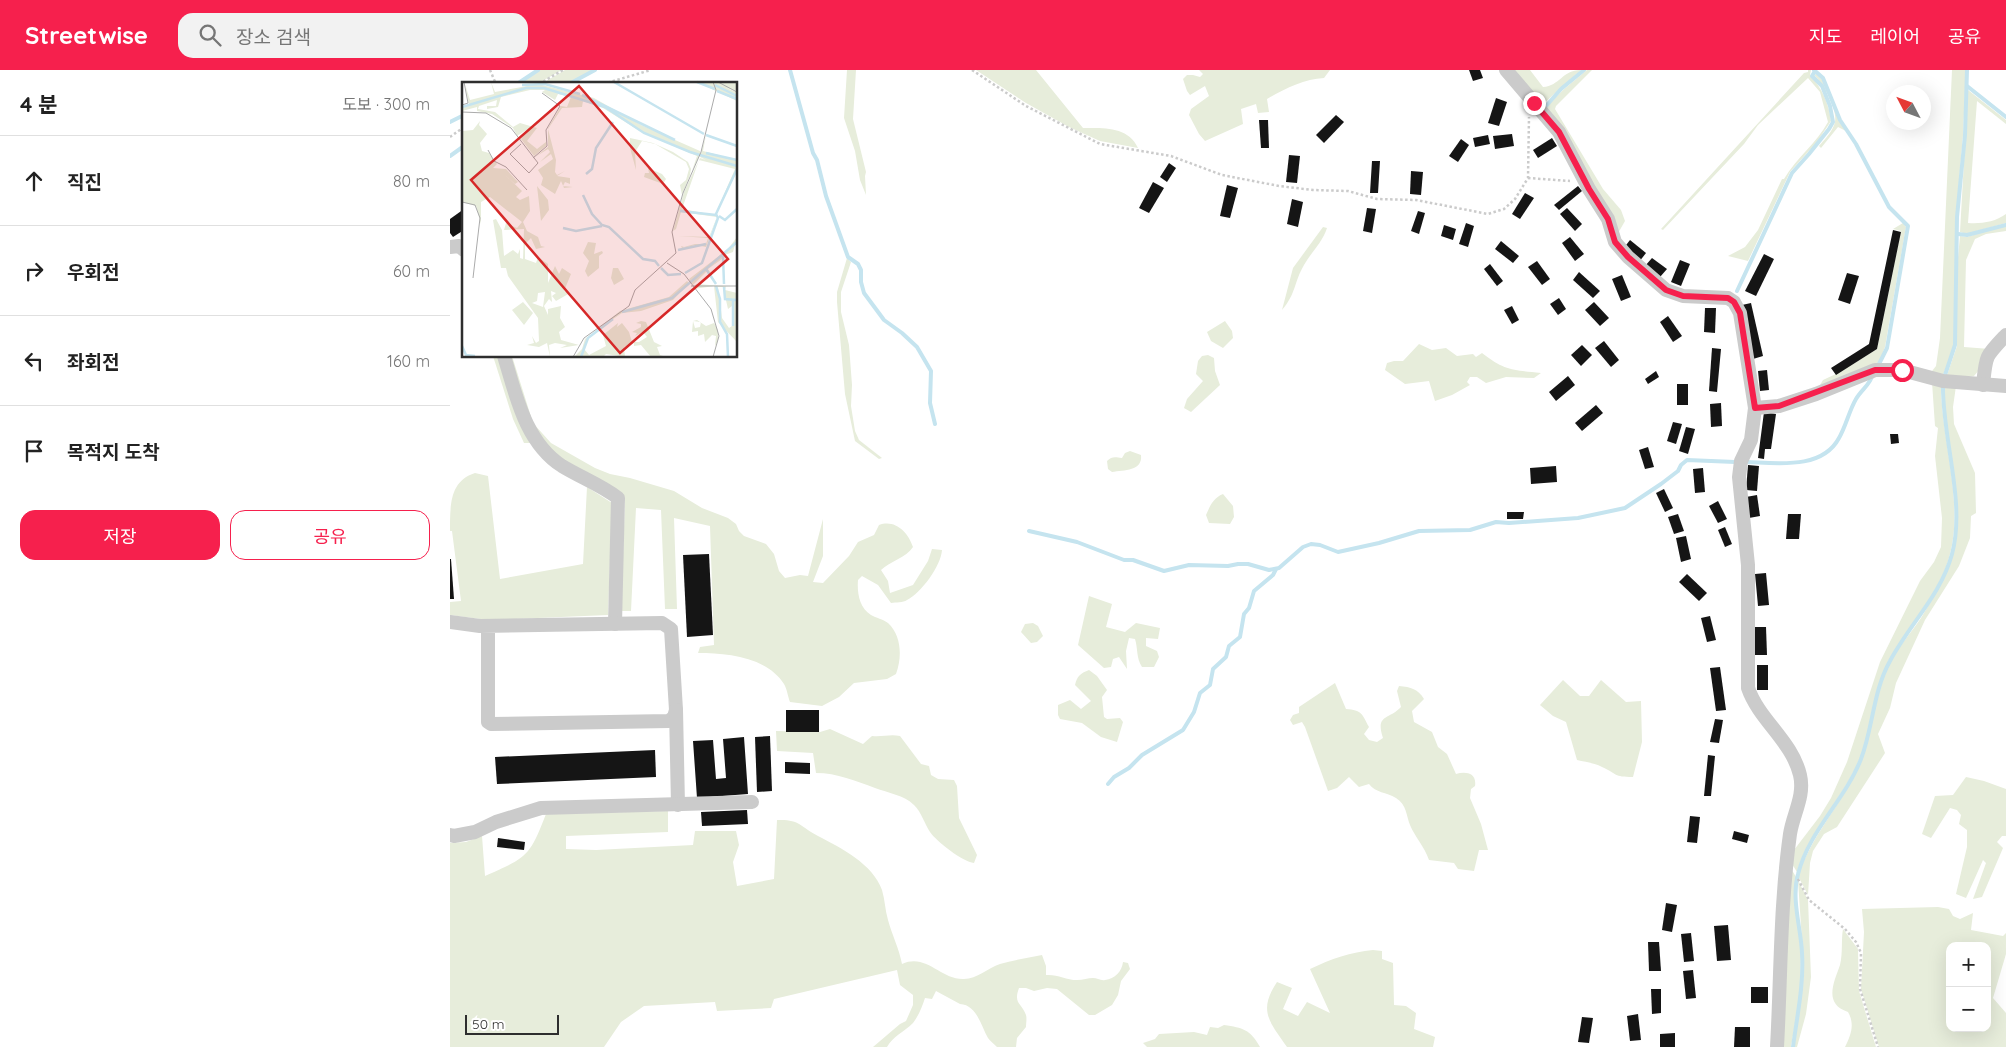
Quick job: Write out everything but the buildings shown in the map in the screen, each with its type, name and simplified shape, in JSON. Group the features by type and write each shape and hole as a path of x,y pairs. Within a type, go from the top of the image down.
{"street":[{"path":"1506,70 1559,132 1589,189 1608,219 1615,242 1628,257 1666,290 1683,296 1728,298 1734,302 1740,313 1755,408 1751,440 1741,461 1739,478 1748,565 1748,688 1752,701 1792,755 1800,776 1801,794 1790,832 1781,926 1777,1047"},
{"path":"450,247 459,246 462,248"},
{"path":"1983,385 1985,363 1988,354 2006,335"},
{"path":"505,358 524,419 541,447 562,466 618,498 615,624"},
{"path":"1755,408 1779,406 1875,370 1902,370 1943,380 2006,386"},
{"path":"450,622 488,626 662,623 671,629 676,710 678,805"},
{"path":"488,626 488,722 491,724 669,721 674,717 676,710"},
{"path":"450,835 475,832 496,822 541,808 752,802"}],"path":[{"path":"490,70 495,82"},
{"path":"542,82 563,70"},
{"path":"610,82 651,70"},
{"path":"972,70 1026,106 1100,144 1171,156 1222,175 1279,186 1313,190 1348,191 1377,198 1416,200 1488,214 1504,210 1515,199 1528,178 1529,114 1527,96"},
{"path":"450,137 462,128"},
{"path":"1528,178 1571,181"},
{"path":"1788,860 1809,900 1845,929 1861,952 1860,990 1878,1047"}],"green space":[{"path":"539,70 562,70 541,82 522,82"},
{"path":"565,70 593,70 571,82 544,82"},
{"path":"847,70 856,70 853,119 866,172 866,195 860,180 855,151 844,118"},
{"path":"976,70 1036,70 1083,128 1107,129 1121,132 1134,141 1138,148 1100,141 1069,127 1026,103"},
{"path":"1199,70 1330,70 1324,78 1294,85 1267,99 1269,112 1258,113 1256,104 1241,109 1243,124 1205,141 1189,115 1191,109 1209,96 1205,86 1190,95 1183,79 1187,75 1200,77 1203,74"},
{"path":"1511,70 1530,70 1543,87 1553,84 1569,73 1581,70 1542,105"},
{"path":"1587,70 1592,70 1555,109 1603,189 1621,210 1625,221 1617,235 1545,108"},
{"path":"1808,70 1811,70 1810,75 1818,85 1829,108 1831,121 1817,142 1790,172 1748,261 1728,256 1745,247 1758,230 1782,179 1784,179 1794,164 1818,137 1828,122 1820,92 1808,78 1758,125 1744,144 1663,230 1661,229 1804,73 1808,72"},
{"path":"1952,70 1966,70 1956,217 1954,345 1942,378 1929,375 1936,366 1940,338"},
{"path":"1816,74 1826,85 1846,131 1838,127 1821,148 1819,146 1832,129 1835,117 1829,97 1822,84 1814,75"},
{"path":"1968,90 2006,120 2006,124 1977,101 1968,223 1988,222 2006,214 2006,223 1966,234 1960,232"},
{"path":"1903,223 1906,227 1885,347 1880,360 1875,367 1820,385 1823,380 1877,349 1901,231 1893,229"},
{"path":"2006,226 2006,231 1986,234 1975,239 1966,260 1964,347 1990,349 1974,376 1946,378 1957,346 1956,279 1960,236 1967,237"},
{"path":"1323,227 1327,228 1325,233 1304,265 1290,299 1282,310 1293,268"},
{"path":"847,258 851,262 841,292 841,312 849,345 852,385 851,406 855,431 859,440 882,458 879,459 855,441 845,394 837,292"},
{"path":"1225,321 1232,331 1233,338 1223,348 1211,341 1207,332"},
{"path":"1419,344 1432,350 1446,348 1457,356 1473,354 1476,357 1482,353 1510,369 1541,373 1534,378 1506,377 1486,383 1477,377 1470,377 1467,382 1470,385 1452,395 1435,401 1429,381 1405,384 1385,370 1387,363 1403,361"},
{"path":"1208,355 1214,358 1215,371 1220,385 1191,412 1184,408 1187,399 1203,381 1196,374 1198,361 1202,356"},
{"path":"494,358 500,358 532,443 524,443 513,419"},
{"path":"509,358 513,358 533,423 551,443 595,468 610,474 674,491 702,508 728,518 736,524 744,536 766,544 774,554 779,571 785,578 800,575 808,576 823,519 823,556 813,582 823,583 849,556 858,542 874,535 879,525 890,524 900,528 908,536 913,547 906,554 881,570 888,581 890,593 913,585 928,561 932,549 942,550 938,564 929,578 918,591 905,601 891,603 878,585 862,576 858,580 861,604 871,615 888,623 896,634 900,654 896,674 887,679 854,683 839,697 822,706 790,702 785,686 777,675 757,662 746,658 721,654 698,653 700,647 714,645 710,526 674,518 677,609 665,609 661,510 636,508 631,611 621,611 625,500 553,455 534,431"},
{"path":"1932,382 1941,384 1944,426 1951,470 1954,534 1950,554 1939,582 1931,596 1888,662 1875,698 1867,736 1859,760 1844,789 1809,843 1797,872 1789,859 1831,798 1847,762 1880,662 1920,581 1934,562 1941,547 1942,518 1935,456 1938,428 1935,426"},
{"path":"1945,384 1956,386 1953,407 1954,424 1975,473 1976,513 1971,516 1970,538 1959,566 1925,620 1896,683 1890,708 1878,734 1885,753 1837,827 1824,834 1813,851 1810,863 1808,895 1798,876 1804,860 1855,775 1866,748 1877,698 1890,662 1932,599 1947,570 1954,549 1957,526 1945,416"},
{"path":"1130,451 1141,455 1141,460 1136,467 1112,472 1108,469 1107,461 1109,459 1114,457 1122,458 1125,453"},
{"path":"475,473 488,476 500,579 583,564 587,487 612,503 608,615 488,620 450,615 450,602 461,601 452,531 450,531 451,503 456,488 467,477"},
{"path":"1223,494 1233,506 1234,517 1230,524 1209,523 1206,515 1209,508 1214,500"},
{"path":"1089,596 1112,604 1106,627 1125,632 1136,623 1160,628 1158,639 1146,638 1146,646 1157,651 1159,657 1154,667 1142,667 1135,639 1129,638 1126,651 1127,669 1119,657 1113,659 1111,667 1104,668 1078,645"},
{"path":"1033,623 1038,626 1043,636 1037,642 1031,643 1021,632 1025,624"},
{"path":"1089,670 1097,676 1107,690 1102,697 1104,717 1107,719 1120,718 1123,722 1117,742 1101,737 1082,723 1060,719 1058,715 1058,705 1070,700 1081,709 1091,701 1075,685 1080,675"},
{"path":"1563,680 1580,696 1589,696 1601,680 1626,702 1641,701 1642,742 1633,777 1619,776 1596,764 1577,760 1566,722 1553,716 1540,705"},
{"path":"1335,683 1346,709 1355,710 1361,714 1369,727 1364,734 1369,740 1377,742 1383,738 1381,725 1384,718 1401,707 1397,691 1399,686 1414,689 1422,696 1424,699 1412,711 1414,722 1432,732 1438,747 1447,754 1456,774 1467,773 1474,778 1475,786 1471,789 1470,798 1481,824 1488,850 1479,850 1474,871 1458,869 1454,863 1429,860 1425,850 1414,834 1404,807 1396,798 1375,789 1369,784 1359,787 1349,777 1337,788 1328,791 1305,727 1302,722 1293,725 1290,720 1293,715 1299,713 1299,707"},
{"path":"830,729 863,744 872,736 900,736 921,764 929,766 931,775 938,779 954,780 957,786 959,818 977,855 974,863 950,851 938,840 930,832 917,808 906,799 846,778 816,773 813,753 777,751 776,731 820,732"},
{"path":"1966,777 2006,789 2006,836 2002,836 1997,842 2003,848 1982,897 1973,899 1986,863 1983,860 1966,898 1956,894 1967,847 1967,830 1959,824 1961,815 1957,810 1950,808 1931,838 1922,834 1935,796 1953,795"},
{"path":"668,811 668,832 566,836 566,849 596,850 693,845 695,831 736,831 739,845 733,862 737,886 774,879 777,820 795,822 855,858 878,881 902,964 919,962 948,976 964,979 969,979 1000,964 1042,955 1046,966 1046,975 1073,980 1112,978 1117,974 1123,962 1128,963 1130,969 1121,981 1118,995 1112,1005 1095,1015 1089,1015 1057,989 1047,988 1034,991 1019,988 1017,997 1026,1016 1026,1027 1017,1038 1016,1047 997,1047 988,1038 978,1017 971,1008 936,991 932,999 925,998 913,1023 895,1037 887,1047 873,1047 906,1021 913,1005 913,995 900,985 897,970 774,999 771,1008 717,1011 715,1002 644,1006 621,1022 604,1047 450,1047 450,843 466,842 482,836 485,876 518,860 525,854 535,840 546,814"},
{"path":"1789,865 1796,877 1795,897 1801,955 1800,994 1791,1047 1779,1047"},
{"path":"1798,880 1808,900 1811,977 1806,1014 1797,1047 1794,1047 1804,972"},
{"path":"1938,907 1949,909 1953,916 1960,919 1973,913 1971,930 2003,936 2006,933 2006,954 1993,998 2006,1013 2006,1047 1879,1047 1861,989 1864,932 1862,909"},
{"path":"1843,929 1858,949 1859,991 1876,1047 1845,1047 1852,1025 1850,1016 1848,1012 1835,1004 1832,992 1841,960"},
{"path":"1373,950 1382,951 1382,959 1393,963 1394,1005 1406,1006 1416,1013 1414,1029 1435,1037 1433,1047 1287,1047 1268,1016 1268,1001 1277,982 1292,988 1283,1009 1298,1016 1307,1002 1330,1013 1310,969 1341,956"},
{"path":"1224,1025 1245,1030 1253,1036 1260,1047 1147,1047 1143,1043 1155,1039 1159,1034 1194,1032 1207,1035 1210,1027 1218,1028"}],"waterway":[{"path":"520,82 538,70"},
{"path":"573,82 595,70"},
{"path":"790,70 826,196 848,257 858,264 861,270 861,282 864,293 884,320 917,347 931,371 930,403 935,424"},
{"path":"1546,106 1561,89 1584,70"},
{"path":"1814,70 1823,78 1840,120 1856,144 1889,207 1908,226 1887,348 1878,366"},
{"path":"1944,378 1955,345 1957,217 1965,135 1967,70"},
{"path":"1737,291 1792,173 1833,122 1830,106 1822,86 1812,76 1815,71"},
{"path":"1967,86 2006,117"},
{"path":"450,122 462,116"},
{"path":"450,156 462,147"},
{"path":"1958,234 1967,235 2006,225"},
{"path":"1747,462 1798,462 1822,455 1839,438 1851,408 1873,374"},
{"path":"1793,1047 1802,977 1796,884 1803,858 1854,774 1865,747 1884,673 1898,648 1933,596 1947,569 1952,554 1956,534 1955,492 1946,426 1943,385"},
{"path":"1029,531 1077,542 1124,560 1133,560 1164,571 1189,565 1228,566 1238,564 1248,564 1269,570 1279,568 1303,547 1311,544 1320,545 1338,552 1379,543 1419,531 1470,530 1496,522 1509,523 1578,518 1625,508 1678,471 1687,460 1735,462"},
{"path":"1108,784 1142,755 1183,730 1194,712 1200,693 1210,685 1213,669 1226,657 1229,646 1240,637 1244,614 1249,608 1254,591 1273,575 1276,569"}],"route":[{"path":"1534,103 1559,132 1589,189 1608,219 1615,242 1628,257 1666,290 1683,296 1728,298 1734,302 1740,313 1755,408 1779,406 1816,394 1875,370 1902,370"}]}
